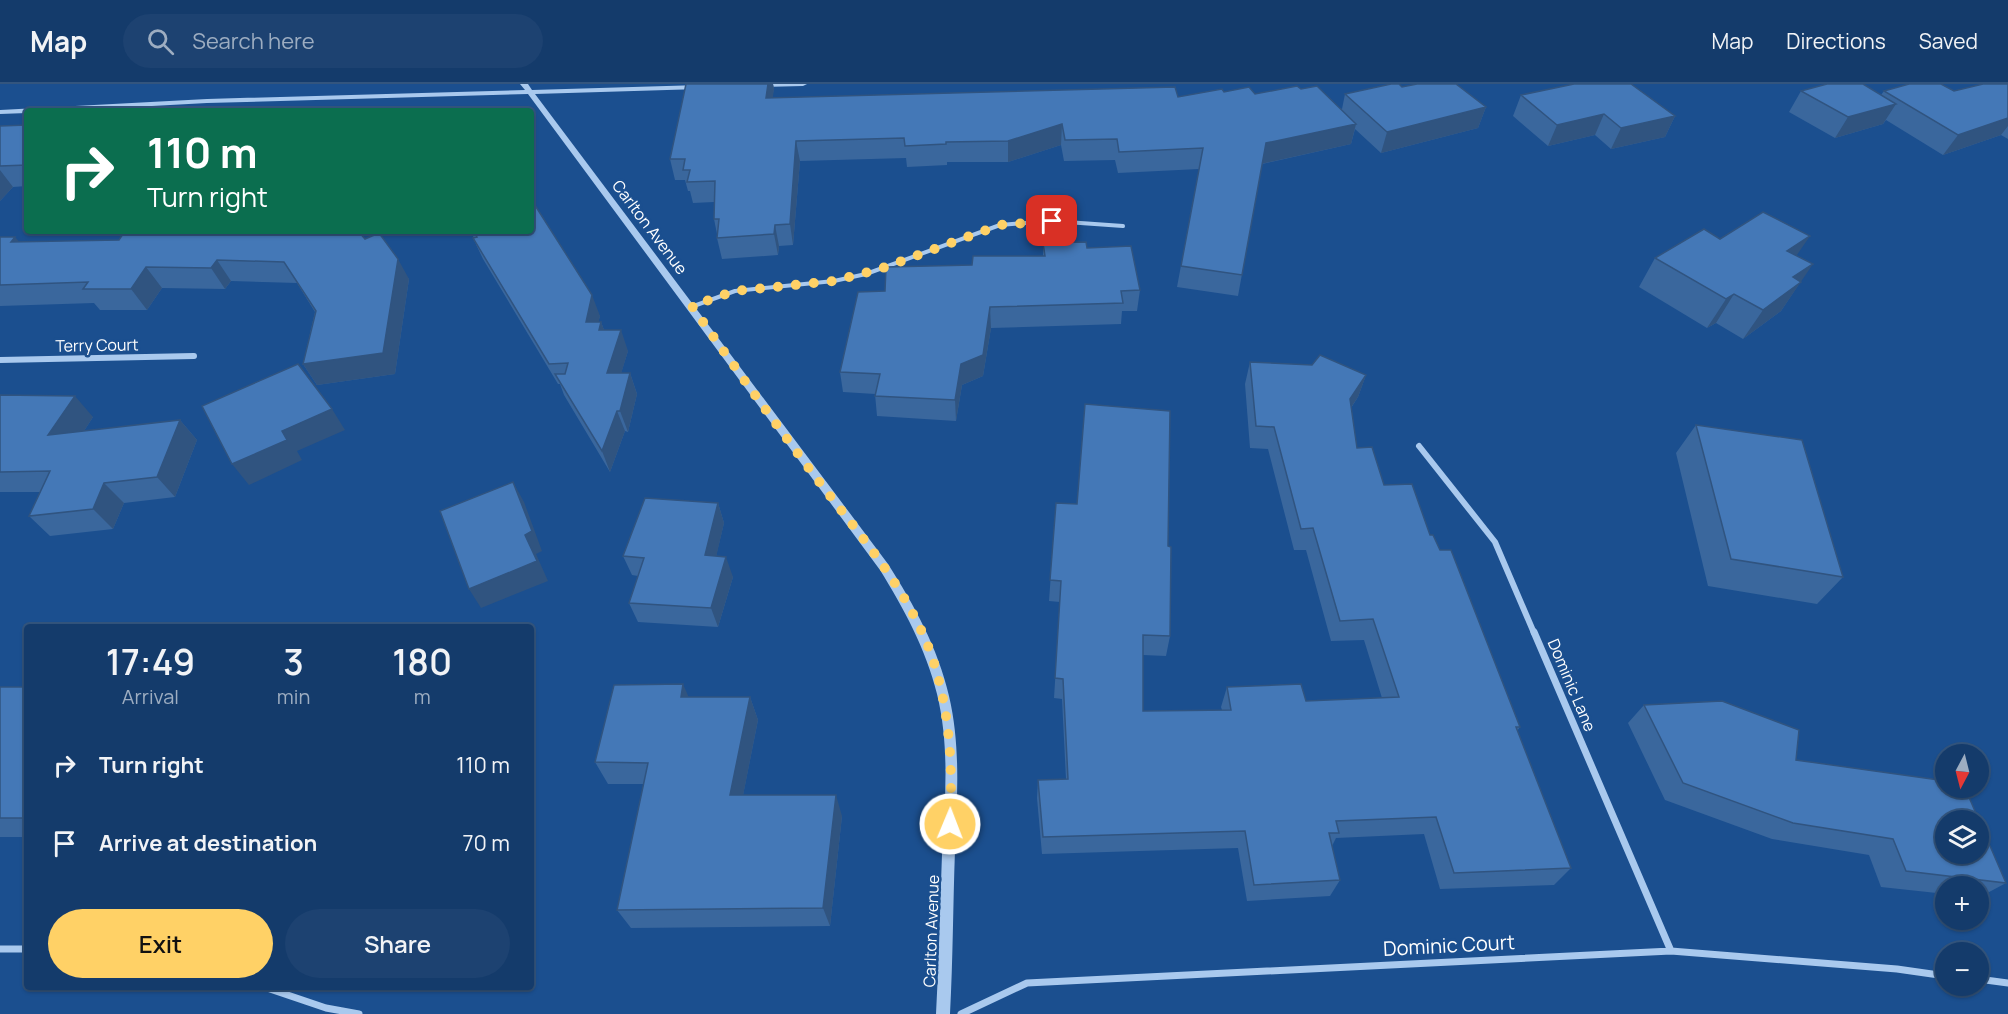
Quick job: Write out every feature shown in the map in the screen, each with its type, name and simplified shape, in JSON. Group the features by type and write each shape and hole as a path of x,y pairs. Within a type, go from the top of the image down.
{"street":[{"path":"755,85 803,84"},
{"path":"75,108 526,88 707,86"},
{"name":"Carlton Avenue","path":"526,88 692,306 771,418 884,567 913,615 931,654 947,713 950,746 951,802 943,1014"},
{"path":"0,112 24,111"},
{"name":"Terry Court","path":"0,360 194,356"},
{"name":"Dominic Lane","path":"1419,446 1495,542 1671,951"},
{"path":"0,949 24,949"},
{"name":"Dominic Court","path":"961,1014 1028,983 1671,951 1898,969 1935,974"},
{"path":"1989,980 2008,983"},
{"path":"273,990 326,1008 359,1014"}],"lane":[{"path":"692,306 735,291 834,281 866,274 1000,225 1052,221 1123,226"}],"building":[{"path":"686,84 768,84 766,98 1175,87 1178,97 1222,89 1224,92 1249,87 1255,94 1297,86 1301,89 1317,86 1356,124 1266,143 1242,275 1181,266 1203,148 1119,152 1117,139 1065,140 1062,124 1008,141 946,142 946,144 905,146 904,138 796,141 790,224 775,225 774,234 717,238 719,219 714,219 715,181 687,182 690,170 683,170 685,159 670,159"},
{"path":"1399,84 1402,87 1417,84 1456,84 1486,107 1387,132 1345,94"},
{"path":"1574,84 1631,84 1675,116 1621,128 1604,114 1557,125 1521,95"},
{"path":"1827,84 1863,84 1896,104 1848,117 1801,91"},
{"path":"1909,84 1941,84 1954,91 1983,84 2008,84 2008,118 1958,135 1884,91"},
{"path":"24,125 24,165 0,166 0,126"},
{"path":"534,204 592,295 586,322 601,322 599,330 621,330 607,373 630,373 620,411 617,411 602,451 555,374 565,374 568,363 549,364 473,238 477,237 475,234 534,234"},
{"path":"1763,212 1810,236 1787,251 1813,264 1793,277 1801,282 1763,310 1734,294 1726,299 1655,258 1704,229 1720,239"},
{"path":"123,234 361,234 365,239 380,234 398,259 383,353 303,364 316,311 284,262 217,260 211,268 146,267 131,289 83,289 88,282 0,285 0,237 15,237 11,242 119,240"},
{"path":"1086,242 1087,248 1131,246 1140,290 1121,291 1123,303 990,307 983,355 961,364 955,400 875,396 880,374 840,372 858,292 885,291 886,267 972,265 973,256 1045,256 1043,243"},
{"path":"1320,355 1366,375 1350,399 1357,448 1372,447 1384,485 1412,484 1430,535 1433,535 1440,550 1451,550 1520,727 1516,727 1571,868 1454,873 1436,817 1336,821 1339,833 1329,833 1340,880 1254,885 1245,831 1043,837 1038,780 1068,779 1063,679 1055,678 1061,581 1050,580 1056,503 1077,504 1085,404 1170,411 1168,546 1171,547 1170,636 1143,635 1143,711 1231,710 1227,687 1301,684 1306,701 1399,697 1373,619 1340,621 1313,528 1301,529 1274,427 1256,426 1250,362 1312,365"},
{"path":"298,364 332,409 282,431 287,440 232,464 202,406"},
{"path":"0,395 75,396 48,435 180,420 157,477 104,483 93,509 29,516 50,471 0,472"},
{"path":"1696,425 1802,440 1843,577 1731,559"},
{"path":"513,482 532,531 525,535 537,561 469,589 440,511"},
{"path":"645,498 718,503 705,555 726,557 711,608 629,603 644,558 623,556"},
{"path":"683,684 681,697 750,697 730,795 836,795 823,908 617,910 648,763 595,762 614,685"},
{"path":"0,687 24,687 24,818 0,818"},
{"path":"1722,701 1799,730 1796,760 1935,779 1935,798 1969,798 1974,810 1935,810 1935,864 1989,864 1989,844 2006,883 1989,881 1989,876 1948,876 1906,871 1893,839 1793,823 1683,783 1644,705"}],"route":[{"path":"950,824 950,746 947,713 931,654 918,625 884,567 771,418 692,306 735,291 796,286 866,274 1000,225 1052,221"}]}
